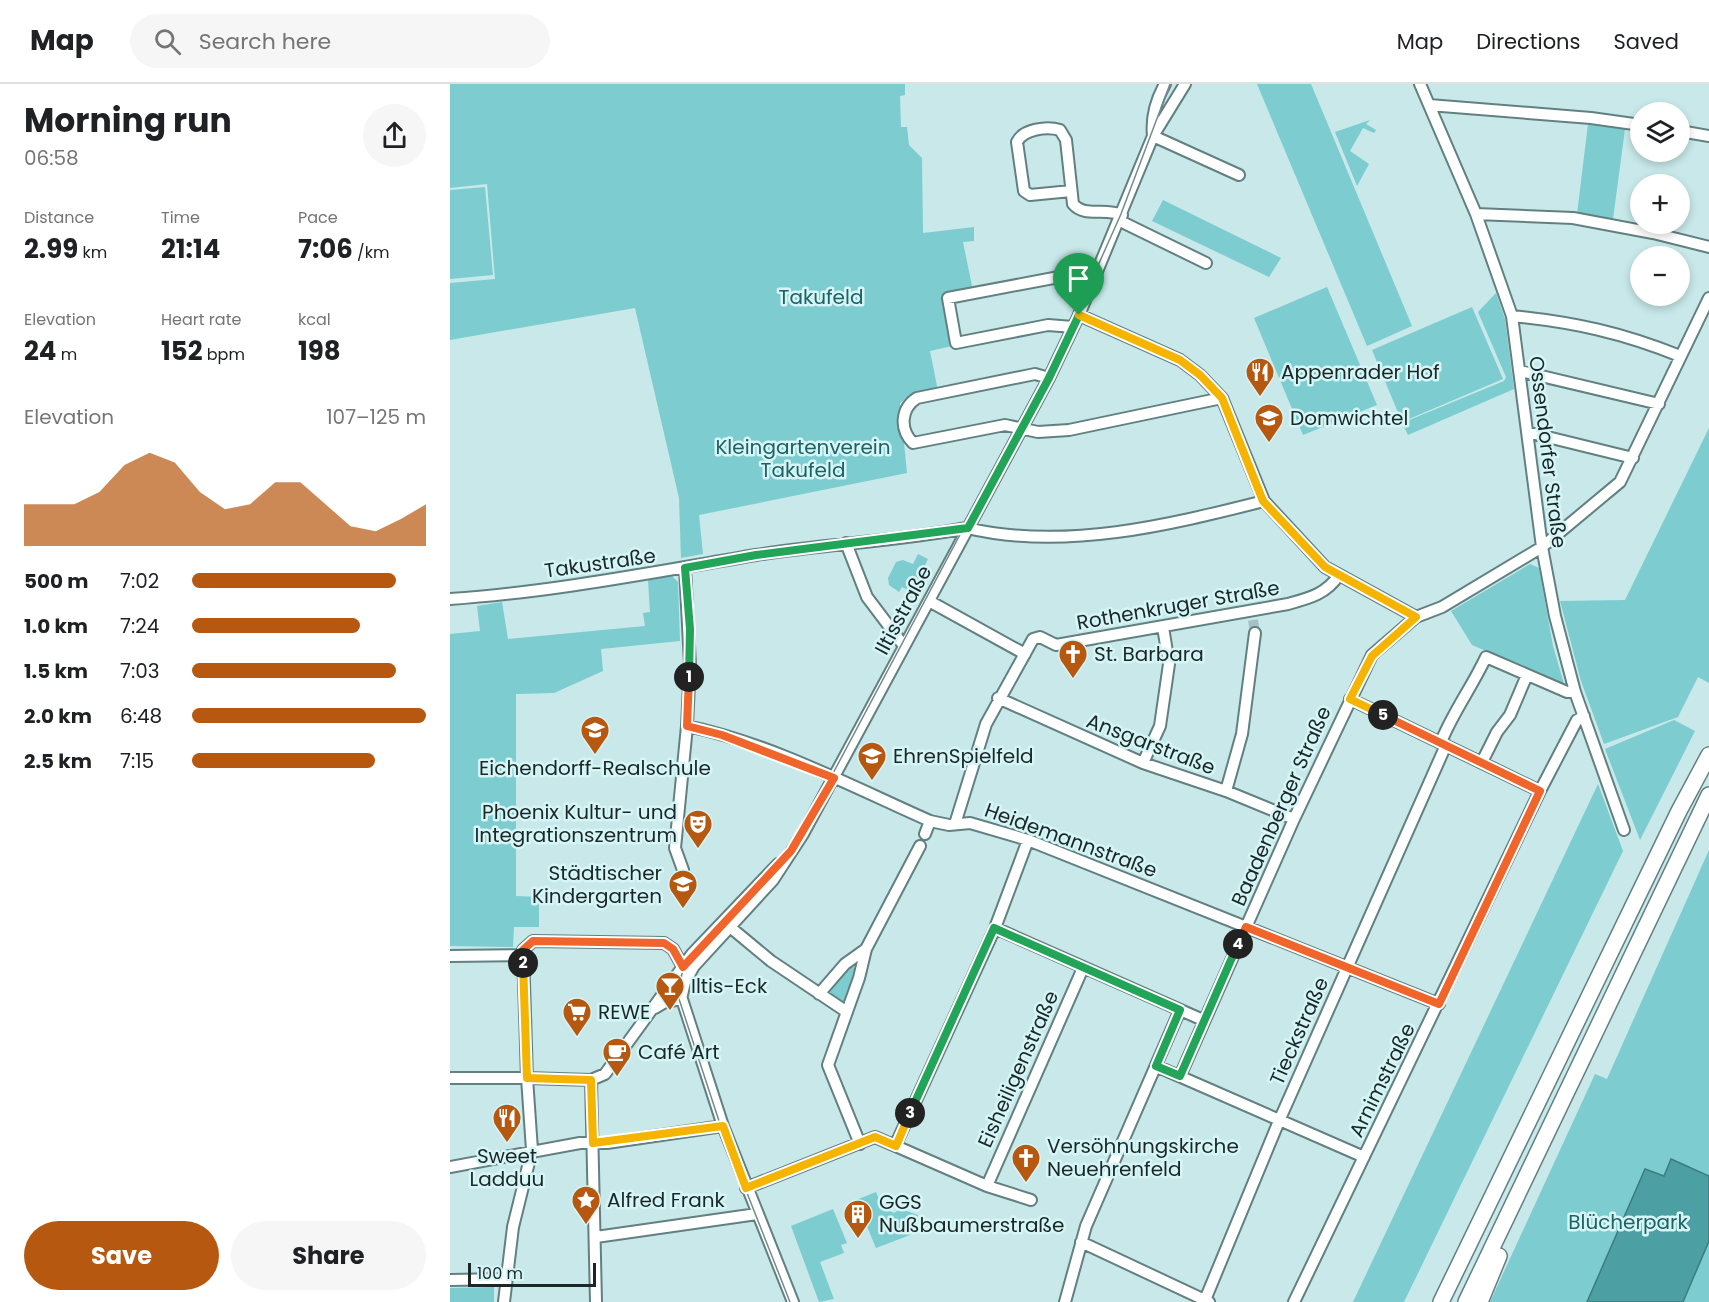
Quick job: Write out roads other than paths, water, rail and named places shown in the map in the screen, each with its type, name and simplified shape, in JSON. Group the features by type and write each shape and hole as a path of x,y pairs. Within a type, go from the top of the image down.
{"highway":[{"path":"1436,1302 1444,1295 1679,811 1709,755"},
{"path":"1466,1302 1709,795"},
{"path":"1480,1302 1520,1206 1525,1183"}],"street":[{"name":"Iltisstraße","path":"1153,136 1158,96 1165,84"},
{"name":"Iltisstraße","path":"681,999 691,970 773,880 834,778 1049,378 1094,281 1153,136 1185,84"},
{"name":"Ossendorfer Straße","path":"1420,84 1476,214 1512,316 1542,547 1555,616 1575,692 1624,830"},
{"path":"1429,105 1591,118 1630,123"},
{"path":"1071,191 1030,195 1024,191 1017,142 1021,135 1055,129 1063,133 1066,140 1073,204 1077,208 1086,212 1109,209 1121,218 1206,263"},
{"path":"1690,133 1709,136"},
{"path":"1153,136 1239,175"},
{"path":"1476,214 1573,218 1653,233 1709,247"},
{"path":"1074,327 1048,325 956,344 948,298 1080,273 1086,274 1094,281"},
{"name":"Baadenberger Straße","path":"1180,1076 1293,819 1372,656 1416,617 1442,607 1542,547 1604,498 1620,482 1709,298"},
{"path":"1079,315 1180,360 1222,398 1263,501 1317,560 1339,575 1416,617"},
{"path":"1512,316 1558,321 1606,330 1680,356"},
{"path":"1520,371 1659,404"},
{"path":"1049,378 1035,374 917,398 904,411 907,437 913,443 1005,425 1038,432 1069,430 1222,398"},
{"path":"1527,432 1633,458"},
{"name":"Takustraße","path":"450,598 490,596 846,543 968,528 991,534 1020,535 1109,532 1172,523 1263,501"},
{"path":"846,543 867,597 904,646"},
{"path":"683,870 675,848 687,726 690,629 685,568"},
{"name":"Rothenkruger Straße","path":"1025,654 1033,639 1040,637 1056,645 1252,615 1312,598 1332,586 1339,575"},
{"path":"929,601 1025,654 998,698 986,724 955,824"},
{"path":"1143,763 1160,726 1169,664 1163,627"},
{"path":"1226,791 1242,734 1255,633"},
{"name":"Tieckstraße","path":"1207,1301 1279,1121 1443,744 1453,712 1468,694 1486,657 1527,675"},
{"path":"1482,762 1497,732 1510,715 1527,675 1567,692 1575,692"},
{"name":"Ansgarstraße","path":"998,698 1143,763 1226,791 1293,819"},
{"path":"1350,699 1540,791"},
{"name":"Arnimstraße","path":"1294,1302 1540,791 1576,720 1584,716"},
{"name":"Heidemannstraße","path":"687,726 722,735 834,778 930,821 949,825 970,823 1028,840 1439,1004"},
{"path":"925,834 930,821"},
{"path":"896,1146 994,928 1028,840"},
{"path":"860,1144 828,1065 866,950 920,846"},
{"name":"Iltisstraße","path":"591,1080 604,1074 683,967 791,851"},
{"path":"730,927 771,961 847,1012"},
{"path":"994,928 1203,1020"},
{"path":"504,1302 513,1227 532,1150 523,955 529,943 539,941 664,943 673,949 683,967 678,984 681,999 723,1126 793,1302"},
{"path":"819,994 845,964 866,950"},
{"path":"450,956 523,955"},
{"name":"Eisheiligenstraße","path":"987,1186 1083,968"},
{"path":"653,1010 665,1002 681,999"},
{"path":"1065,1302 1082,1242 1180,1010"},
{"path":"1156,1066 1364,1157"},
{"path":"450,1078 591,1080 596,1302"},
{"path":"450,1167 517,1156 532,1150 723,1126"},
{"path":"746,1188 875,1137 987,1186 1031,1200"},
{"path":"596,1237 757,1214"},
{"path":"1082,1242 1207,1301"},
{"path":"450,1280 506,1279"}],"tunnel":[{"path":"1253,620 1255,633"}],"tram line":[{"path":"790,1302 721,1127 679,999 678,984 687,961 787,851 814,809 1071,326 1121,214 1170,84"}],"place":[{"name":"Appenrader Hof","path":"1260,398"},
{"name":"Domwichtel","path":"1269,444"},
{"name":"St. Barbara","path":"1073,680"},
{"name":"Eichendorff-Realschule","path":"595,756"},
{"name":"EhrenSpielfeld","path":"872,782"},
{"name":"Phoenix Kultur- und Integrationszentrum","path":"698,850"},
{"name":"Städtischer Kindergarten","path":"683,910"},
{"name":"Iltis-Eck","path":"670,1012"},
{"name":"REWE","path":"577,1038"},
{"name":"Café Art","path":"617,1078"},
{"name":"Sweet Ladduu","path":"507,1144"},
{"name":"Versöhnungskirche Neuehrenfeld","path":"1026,1184"},
{"name":"Alfred Frank","path":"586,1226"},
{"name":"GGS Nußbaumerstraße","path":"858,1240"}],"park label":[{"name":"Takufeld","path":"821,297"},
{"name":"Kleingartenverein Takufeld","path":"803,458"},
{"name":"Blücherpark","path":"1628,1222"}]}
